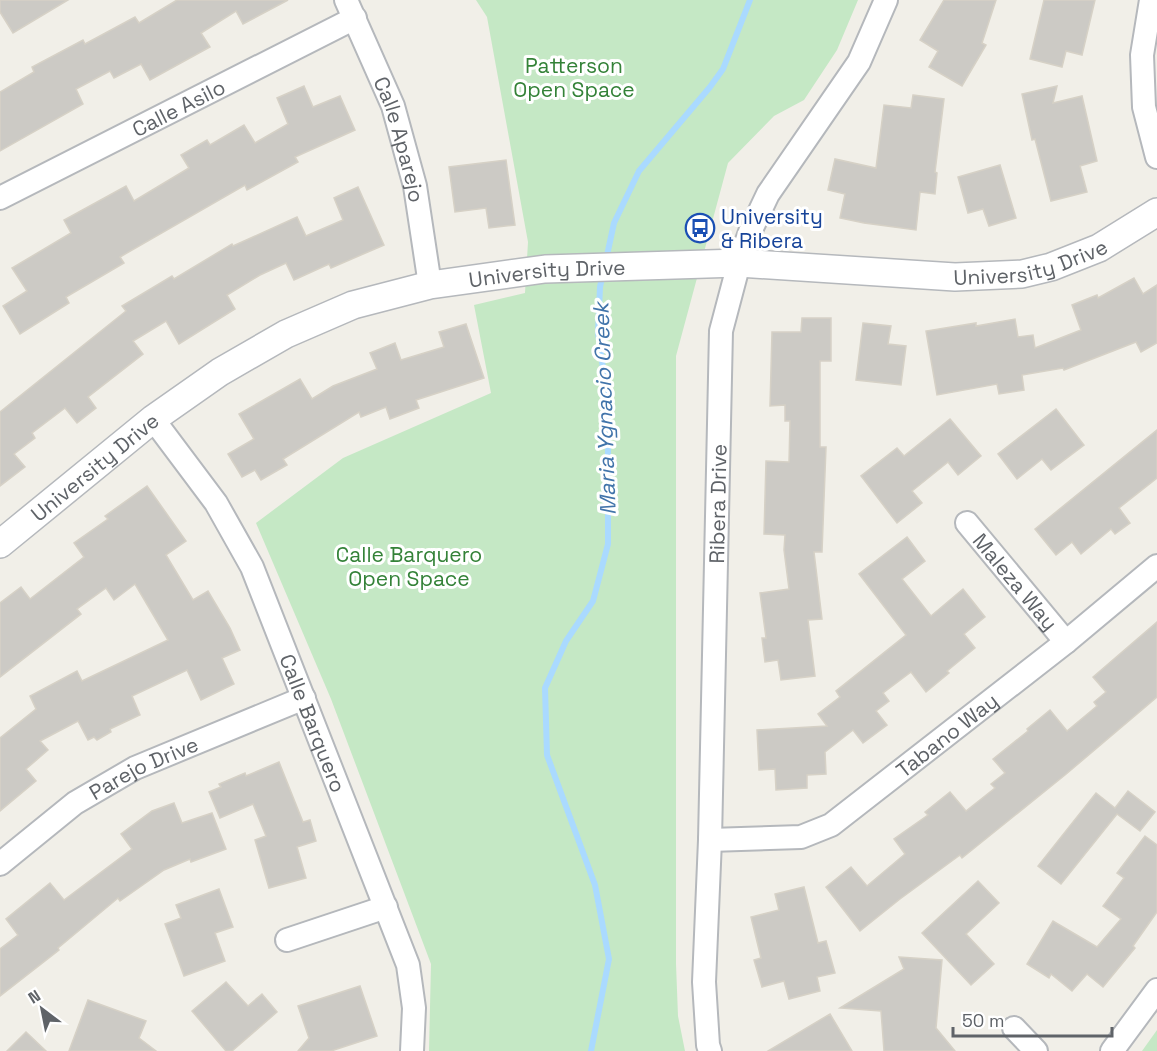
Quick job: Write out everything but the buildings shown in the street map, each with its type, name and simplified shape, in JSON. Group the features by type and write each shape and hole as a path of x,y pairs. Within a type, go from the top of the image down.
{"street":[{"name":"Ribera Drive","path":"710,1051 704,982 710,840 721,331 739,263 750,232 768,194 859,62 886,0"},
{"path":"1151,0 1142,55 1144,107 1157,157"},
{"name":"Calle Asilo","path":"0,198 350,9"},
{"name":"Calle Aparejo","path":"350,9 393,106 415,186 430,285"},
{"name":"University Drive","path":"0,544 153,419 220,372 286,334 353,305 430,285 545,269 739,263 955,277 1022,274 1051,267 1099,248 1157,212"},
{"name":"Calle Barquero","path":"153,419 216,503 252,567 408,965 414,1008 412,1051"},
{"name":"Maleza Way","path":"967,523 1066,642"},
{"name":"Tabano Way","path":"710,840 801,837 831,825 1066,642 1157,566"},
{"name":"Parejo Drive","path":"0,864 75,803 135,768 304,698"},
{"path":"287,940 386,907"},
{"path":"1112,1051 1157,990"},
{"path":"1014,1028 1036,1051"}],"green space":[{"path":"476,0 858,0 837,50 804,100 774,116 728,163 676,356 676,964 678,1016 685,1051 429,1051 431,964 331,699 256,523 343,458 491,393 474,305 525,293 528,242 487,17"},
{"path":"1157,1030 1157,1051 1142,1051"}],"waterway":[{"name":"Maria Ygnacio Creek","path":"606,260 614,223 639,171 723,69 750,0"},
{"name":"Maria Ygnacio Creek","path":"591,1051 609,959 595,885 547,755 545,688 566,641 593,601 608,544 608,403 598,333 600,287 603,273"}],"place":[{"name":"University & Ribera","path":"700,228"}],"park label":[{"name":"Patterson Open Space","path":"574,77"},
{"name":"Calle Barquero Open Space","path":"409,566"}]}
